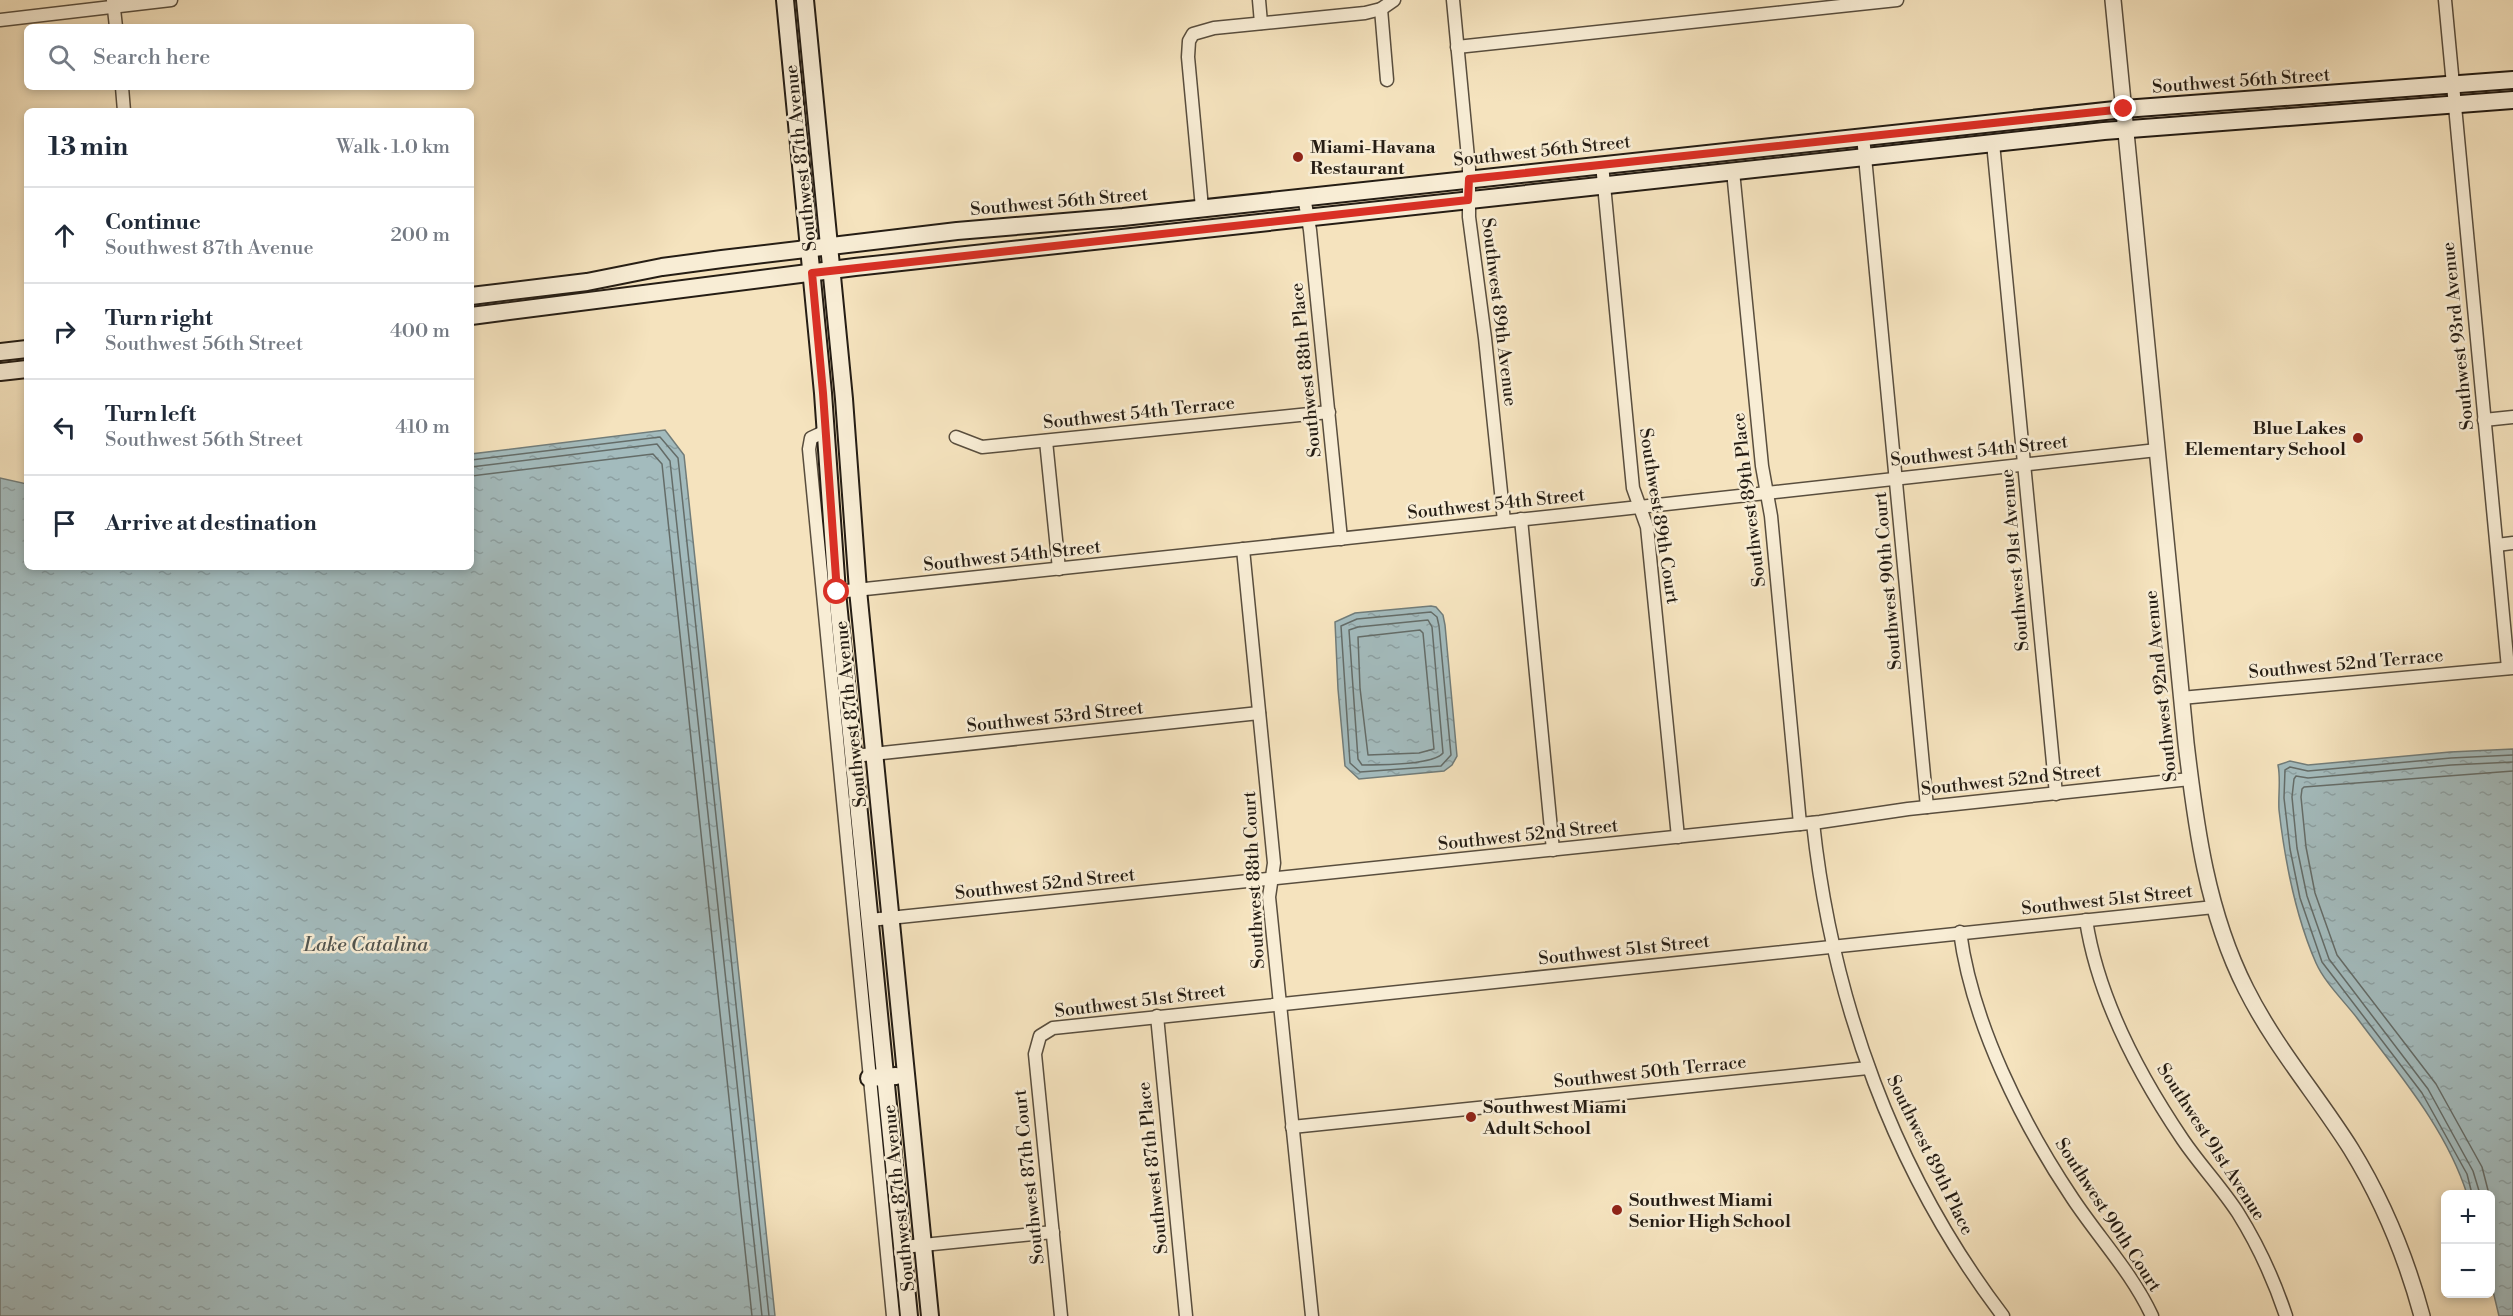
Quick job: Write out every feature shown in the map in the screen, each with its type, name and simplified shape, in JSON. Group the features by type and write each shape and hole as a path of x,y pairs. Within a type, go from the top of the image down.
{"main road":[{"name":"Southwest 87th Avenue","path":"784,0 812,273 837,592 870,920 877,1077 903,1247 909,1316"},
{"name":"Southwest 87th Avenue","path":"805,0 832,270 858,590 930,1316"},
{"name":"Southwest 56th Street","path":"474,296 587,282 662,267 957,231 1202,208 2124,109 2513,80"},
{"path":"474,316 832,270 1865,156 2126,129 2513,100"},
{"path":"0,352 24,349"},
{"path":"0,372 24,369"},
{"path":"826,431 835,434 842,441 848,453"},
{"path":"877,1077 906,1075"}],"street":[{"path":"0,20 114,3 171,0"},
{"path":"1259,0 1261,23"},
{"path":"1202,208 1187,52 1188,41 1193,34 1214,28 1365,13 1381,9 1395,0"},
{"name":"Southwest 89th Avenue","path":"1453,0 1469,179 1468,200 1504,521"},
{"path":"1457,47 1897,0"},
{"name":"Southwest 92nd Avenue","path":"2113,0 2181,698 2198,839 2214,907 2234,965 2266,1027 2351,1149 2376,1194 2404,1258 2422,1316"},
{"name":"Southwest 93rd Avenue","path":"2445,0 2484,420 2510,668"},
{"path":"114,3 116,24"},
{"path":"1381,9 1387,80"},
{"path":"122,90 124,108"},
{"name":"Southwest 90th Court","path":"1863,136 1927,807"},
{"name":"Southwest 91st Avenue","path":"1993,143 2056,794"},
{"name":"Southwest 89th Court","path":"1602,164 1633,488 1648,538 1678,837"},
{"name":"Southwest 89th Place","path":"1733,171 1762,466 1807,823 1833,946 1843,988 1885,1113 1937,1216 2003,1316"},
{"name":"Southwest 88th Place","path":"1304,197 1308,216 1341,539"},
{"name":"Southwest 54th Terrace","path":"956,437 982,447 1329,412"},
{"path":"2484,420 2513,417"},
{"name":"Southwest 87th Avenue","path":"826,431 811,438 809,449 877,1077 893,1316"},
{"path":"1046,441 1059,569"},
{"name":"Southwest 54th Street","path":"837,592 2157,450"},
{"path":"1521,519 1553,850"},
{"path":"2497,545 2513,543"},
{"name":"Southwest 88th Court","path":"1243,549 1274,863 1269,897 1312,1316"},
{"name":"Southwest 52nd Terrace","path":"2181,698 2510,668"},
{"name":"Southwest 53rd Street","path":"854,756 1259,713"},
{"name":"Southwest 52nd Street","path":"870,920 1678,837 2190,779"},
{"name":"Southwest 51st Street","path":"1040,1036 1046,1031 1063,1026 2214,907"},
{"name":"Southwest 91st Avenue","path":"2086,920 2097,970 2135,1057 2177,1131 2245,1226 2266,1266 2286,1316"},
{"name":"Southwest 90th Court","path":"1960,932 1966,967 1985,1025 2027,1122 2068,1191 2128,1274 2152,1316"},
{"name":"Southwest 87th Place","path":"1157,1016 1186,1316"},
{"name":"Southwest 87th Court","path":"1040,1036 1036,1044 1035,1063 1061,1316"},
{"name":"Southwest 50th Terrace","path":"1293,1127 1868,1068"},
{"path":"903,1247 1053,1232"}],"water":[{"name":"Lake Catalina","path":"665,430 684,455 775,1316 0,1316 0,478 24,483 24,570 474,570 474,454"},
{"path":"1436,607 1443,615 1445,625 1457,756 1452,765 1444,771 1359,779 1345,766 1335,622 1355,613"},
{"path":"2513,749 2513,1316 2499,1316 2495,1298 2495,1190 2466,1190 2447,1146 2420,1102 2324,978 2302,926 2284,849 2279,810 2278,765 2290,761 2308,765 2450,752"}],"place":[{"name":"Miami-Havana Restaurant","path":"1298,157"},
{"name":"Blue Lakes Elementary School","path":"2358,438"},
{"name":"Southwest Miami Adult School","path":"1471,1117"},
{"name":"Southwest Miami Senior High School","path":"1617,1210"}],"route":[{"path":"837,592 812,273 1077,244 1173,231 1468,200 1469,179 2124,109"}]}
